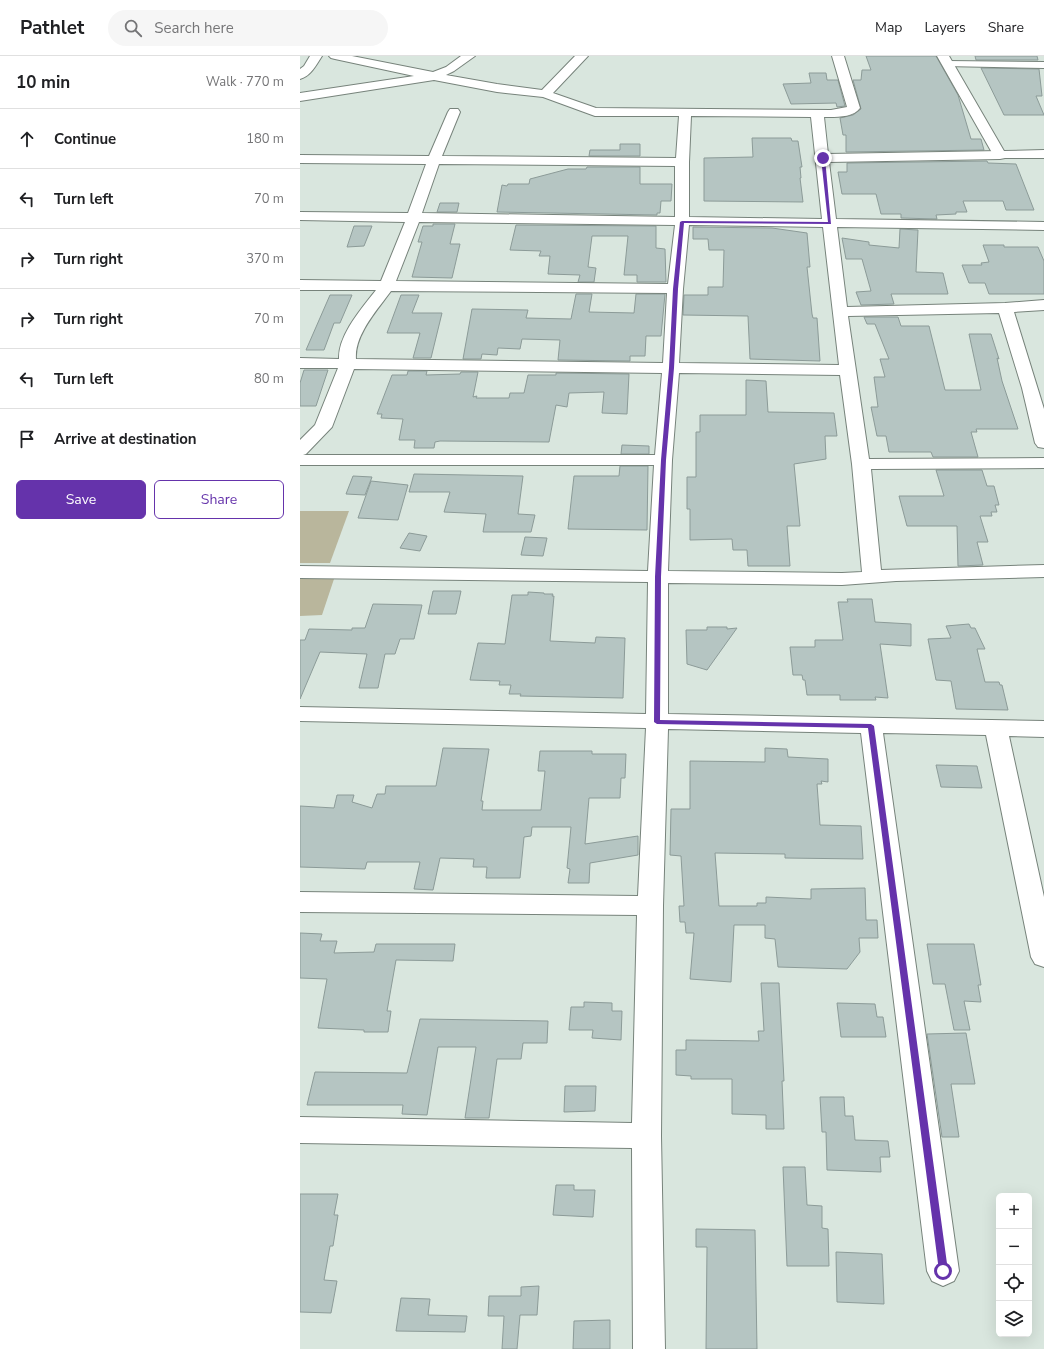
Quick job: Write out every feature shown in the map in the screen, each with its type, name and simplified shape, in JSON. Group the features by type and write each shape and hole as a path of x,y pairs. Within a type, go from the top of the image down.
{"street":[{"path":"300,75 309,68 316,56"},
{"path":"335,56 497,88 545,94 595,112 842,113 854,108 838,56"},
{"path":"300,97 434,76 450,69 469,56"},
{"path":"545,94 582,56"},
{"path":"945,60 1044,64"},
{"path":"945,60 1000,155"},
{"path":"300,450 323,427 348,364 347,352 358,324 386,287 414,217 434,160 454,112"},
{"path":"649,1349 646,1136 650,906 657,722 658,577 663,460 682,222 682,162 685,113"},
{"path":"817,113 840,312 861,464 872,577"},
{"path":"823,158 1044,154"},
{"path":"300,159 682,162"},
{"path":"300,216 1044,226"},
{"path":"300,285 676,289"},
{"path":"840,312 1005,308 1044,305"},
{"path":"1005,308 1030,388 1044,443"},
{"path":"300,363 848,370"},
{"path":"323,427 341,460"},
{"path":"300,460 663,460"},
{"path":"861,464 1044,463"},
{"path":"300,572 842,580 872,577 1044,571"},
{"path":"300,714 1044,729"},
{"path":"871,726 943,1271"},
{"path":"996,728 1044,957"},
{"path":"300,902 650,906"},
{"path":"300,1130 646,1136"}],"shaded area":[{"path":"300,511 349,511 330,563 300,563"},
{"path":"335,576 322,615 300,616 300,577"}],"building":[{"path":"866,56 936,56 958,95 971,139 981,139 984,150 846,152 846,135 843,135 840,118 853,115 861,109 853,80 861,80 862,70 871,70"},
{"path":"975,56 1037,56 1038,60 976,60"},
{"path":"981,68 1039,69 1042,96 1036,96 1044,115 1004,115"},
{"path":"809,73 826,73 827,80 838,80 845,106 837,107 836,103 791,104 783,84 811,83"},
{"path":"752,138 791,138 792,141 798,141 802,167 800,167 800,178 803,202 704,201 704,158 753,157"},
{"path":"620,144 640,144 640,156 589,156 590,150 620,150"},
{"path":"987,161 988,163 1016,164 1034,210 1006,210 1003,201 963,201 967,212 936,215 937,219 901,218 901,214 881,214 876,194 842,194 838,172 847,172 847,163"},
{"path":"587,167 640,167 640,184 672,184 671,201 661,201 660,213 657,213 657,215 497,212 502,185 529,184 530,179 568,169 586,169"},
{"path":"440,203 459,203 457,212 437,212"},
{"path":"433,224 455,224 450,244 460,244 452,278 412,277 422,242 418,242 423,226 433,226"},
{"path":"516,225 656,226 656,248 665,249 666,282 637,282 637,275 624,275 628,236 592,236 588,267 596,268 594,282 578,282 580,275 548,274 550,256 539,256 541,251 510,250"},
{"path":"354,226 372,226 364,246 347,247"},
{"path":"693,227 772,228 807,233 810,267 807,267 812,314 813,318 817,318 820,361 750,359 748,316 683,315 684,295 708,295 708,287 723,287 724,250 709,250 708,239 693,239"},
{"path":"900,229 918,230 916,272 943,273 948,294 891,294 894,304 861,305 856,292 871,291 862,259 846,259 842,238 869,242 869,245 899,248"},
{"path":"983,245 1004,245 1004,247 1038,247 1044,261 1044,294 989,294 985,283 969,283 962,265 982,265 981,263 989,262"},
{"path":"576,294 592,294 589,312 634,313 636,294 665,294 661,336 646,336 645,356 630,356 630,361 558,360 560,340 522,339 520,349 498,348 497,355 482,354 481,359 463,359 472,309 528,310 526,318 571,319"},
{"path":"330,295 352,295 340,323 334,323 324,350 306,350"},
{"path":"401,295 419,295 412,313 442,313 431,358 413,358 420,333 387,333"},
{"path":"864,317 898,317 901,326 929,326 945,390 981,390 969,334 991,334 999,359 997,358 1002,381 1018,429 976,429 977,432 971,432 978,457 933,457 931,452 889,452 886,436 877,436 871,407 878,407 874,377 885,377 880,359 889,359 875,324 867,324"},
{"path":"304,370 328,370 316,406 300,406 300,383"},
{"path":"408,371 427,371 426,375 478,372 473,397 477,396 476,398 509,398 510,393 524,393 528,375 556,375 556,373 629,374 627,414 602,413 604,392 569,393 567,407 556,405 549,442 440,441 435,442 434,448 414,448 415,440 399,440 403,419 381,418 382,414 377,414 392,375 407,375"},
{"path":"746,380 766,381 768,412 834,413 837,436 825,436 826,459 794,464 800,526 787,526 790,566 748,566 747,550 733,550 732,539 690,540 690,509 687,509 687,477 696,477 696,432 700,432 700,415 746,415"},
{"path":"622,445 649,446 649,454 621,454"},
{"path":"620,466 648,466 647,530 568,529 574,476 619,476"},
{"path":"936,470 982,470 987,486 994,486 999,505 995,505 997,512 991,512 992,516 980,516 988,542 977,542 983,565 958,566 957,526 907,526 899,496 944,496"},
{"path":"414,474 523,476 518,514 535,515 531,532 483,532 486,514 444,512 450,492 409,492"},
{"path":"353,476 372,477 365,495 346,494"},
{"path":"371,481 408,485 398,520 358,518"},
{"path":"409,533 427,536 420,551 400,548"},
{"path":"525,537 547,538 543,556 521,555"},
{"path":"433,591 461,591 456,614 428,614"},
{"path":"528,592 553,594 552,596 554,596 550,641 595,643 596,637 625,638 623,698 520,696 521,694 509,694 511,685 499,685 500,681 470,680 478,643 505,644 512,595 528,595"},
{"path":"847,599 872,599 875,622 911,624 911,646 880,644 888,698 875,697 876,700 840,700 840,695 807,695 805,680 803,680 802,675 793,675 790,647 815,647 815,640 843,640 838,602 848,602"},
{"path":"373,604 422,605 414,639 400,639 395,654 385,654 378,688 359,688 367,654 320,652 300,699 300,640 305,640 309,629 352,630 352,628 365,628"},
{"path":"969,624 971,628 975,628 985,649 977,649 985,682 999,682 1000,685 1002,685 1008,710 956,709 951,681 936,680 928,639 951,638 946,626"},
{"path":"707,627 727,627 727,629 737,628 707,670 687,664 686,630 707,630"},
{"path":"443,748 489,749 481,801 483,801 482,810 541,810 545,771 538,771 540,751 592,751 592,754 626,754 625,778 621,778 620,798 589,798 585,844 638,836 638,855 590,863 589,883 568,883 570,869 567,868 571,827 532,827 531,836 524,837 520,878 486,878 487,867 473,867 474,859 440,858 433,890 414,889 420,862 367,862 365,869 300,867 300,806 334,808 337,795 354,795 352,802 372,808 377,794 385,794 386,786 436,786"},
{"path":"765,748 787,749 788,757 828,759 828,782 821,781 822,784 817,784 820,825 861,826 863,859 785,858 785,854 715,853 719,906 757,906 757,903 766,903 766,897 811,899 811,889 865,888 866,920 877,920 878,938 859,938 860,952 847,969 778,967 775,939 765,938 765,925 734,925 731,982 690,979 694,933 686,933 685,922 680,922 679,906 684,906 681,856 670,855 671,809 690,809 690,761 765,762"},
{"path":"936,765 977,766 982,788 941,787"},
{"path":"300,933 322,934 320,941 337,941 334,953 374,952 376,944 455,944 453,961 396,960 387,1011 391,1011 388,1032 364,1032 364,1030 318,1028 327,979 300,978"},
{"path":"927,944 974,944 981,985 978,985 981,1002 964,1001 970,1030 954,1030 945,984 933,984"},
{"path":"761,983 779,983 784,1081 782,1081 784,1129 766,1129 766,1115 732,1114 732,1079 691,1079 691,1076 676,1075 676,1050 686,1050 686,1040 759,1041 758,1031 764,1031"},
{"path":"584,1002 612,1003 612,1011 622,1011 621,1040 592,1038 593,1030 569,1030 571,1007 584,1007"},
{"path":"837,1003 875,1004 877,1017 883,1017 886,1037 841,1037"},
{"path":"420,1019 548,1021 547,1043 523,1043 521,1059 497,1059 489,1118 465,1118 476,1047 438,1047 427,1115 402,1114 403,1105 307,1105 315,1072 407,1073"},
{"path":"966,1033 975,1084 951,1084 959,1137 942,1137 927,1034"},
{"path":"565,1086 596,1086 595,1111 564,1112"},
{"path":"820,1097 844,1097 845,1116 853,1116 855,1140 888,1141 890,1157 880,1157 881,1172 827,1170 826,1132 822,1132"},
{"path":"783,1167 805,1167 807,1205 822,1206 822,1228 828,1229 829,1266 787,1266"},
{"path":"556,1185 574,1185 574,1190 595,1190 593,1217 553,1215"},
{"path":"300,1194 338,1194 334,1215 338,1215 333,1246 330,1246 324,1280 337,1281 331,1313 300,1312"},
{"path":"696,1229 755,1230 757,1349 706,1349 707,1247 696,1247"},
{"path":"836,1252 882,1254 884,1304 837,1302"},
{"path":"539,1286 537,1315 520,1315 517,1349 502,1349 504,1316 488,1316 489,1296 521,1296 521,1287"},
{"path":"401,1298 430,1299 428,1315 467,1316 465,1332 396,1331"},
{"path":"610,1320 610,1349 573,1349 574,1321"}],"route":[{"path":"823,158 830,223 682,222 663,460 658,577 657,722 871,726 943,1271"}]}
